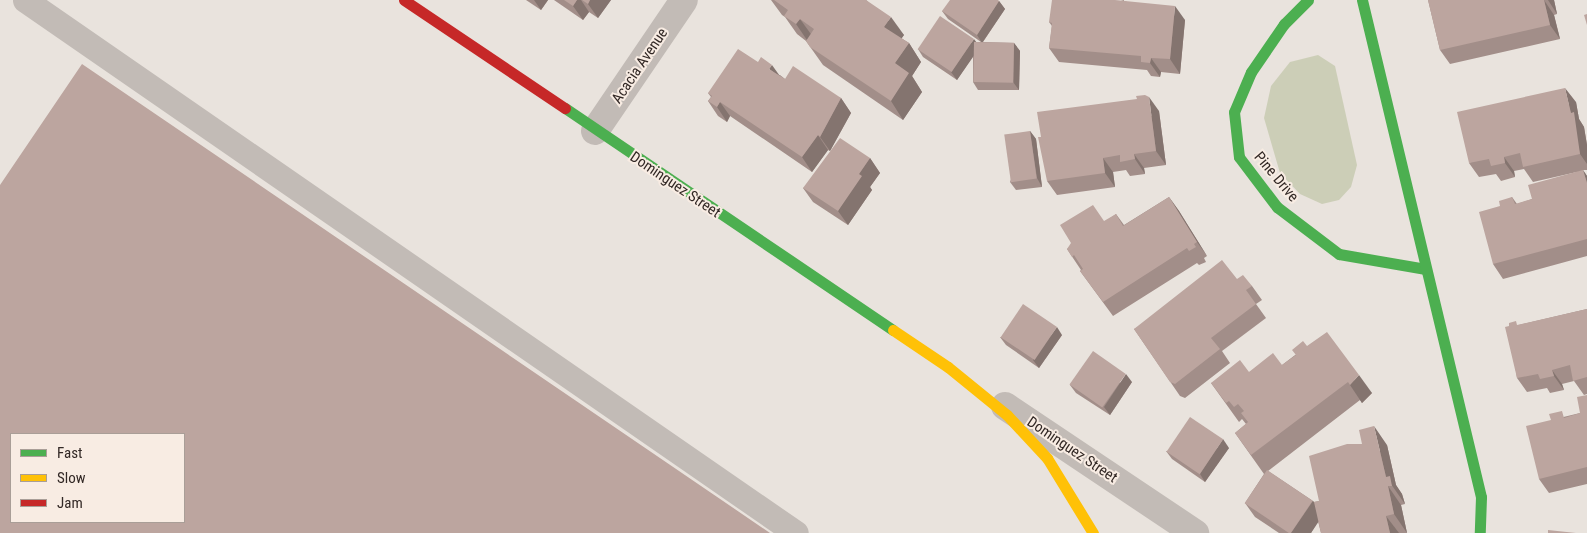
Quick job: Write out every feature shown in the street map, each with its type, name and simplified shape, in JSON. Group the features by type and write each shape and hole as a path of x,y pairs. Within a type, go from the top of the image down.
{"street":[{"name":"Dominguez Street","path":"404,0 595,131 1195,533"},
{"name":"Acacia Avenue","path":"595,131 684,0"},
{"name":"Pine Drive","path":"1308,0 1284,24 1251,72 1234,112 1239,157 1277,206 1339,254 1426,269"},
{"path":"1362,0 1481,497 1480,533"},
{"name":"Dominguez Street","path":"948,368 1007,415 1047,458 1093,533"}],"lane":[{"path":"25,0 796,533"}],"green space":[{"path":"1318,55 1335,66 1357,165 1351,187 1339,200 1322,204 1300,194 1280,173 1264,118 1271,86 1290,62"}],"building":[{"path":"564,0 577,0 573,6"},
{"path":"582,0 590,0 588,4"},
{"path":"774,0 866,0 891,17 884,27 909,43 895,63 909,73 891,101 810,47 806,41 814,29 800,19 796,24 784,16 788,10"},
{"path":"950,0 999,1 977,35 942,11"},
{"path":"1052,0 1115,0 1175,6 1170,59 1151,58 1150,63 1141,62 1141,56 1049,48 1052,23 1049,22"},
{"path":"1428,0 1544,0 1550,25 1440,50"},
{"path":"1587,14 1587,25 1584,15"},
{"path":"940,16 974,39 952,72 918,49"},
{"path":"974,42 1014,43 1013,83 973,82"},
{"path":"738,49 758,62 761,57 772,65 769,69 785,79 793,66 841,98 820,137 818,135 802,157 720,102 717,107 708,101 712,96 708,93"},
{"path":"82,64 770,533 0,533 0,185"},
{"path":"1565,88 1571,113 1574,112 1580,154 1523,167 1520,153 1504,157 1505,163 1491,166 1489,159 1469,163 1457,112"},
{"path":"1145,95 1149,97 1156,151 1134,154 1135,159 1120,162 1120,155 1103,158 1105,173 1047,181 1038,137 1041,137 1037,112 1137,99 1136,96"},
{"path":"1030,131 1037,179 1011,182 1004,135"},
{"path":"840,138 870,158 859,174 862,176 838,211 803,188"},
{"path":"1583,170 1587,183 1587,239 1493,264 1479,212 1500,206 1499,201 1512,197 1515,204 1532,199 1528,185"},
{"path":"1169,197 1197,242 1194,244 1196,247 1189,251 1187,248 1103,302 1080,271 1083,269 1074,255 1072,257 1067,249 1071,243 1060,225 1093,205 1104,221 1116,214 1123,226"},
{"path":"1222,260 1237,279 1243,275 1252,286 1246,290 1256,304 1211,338 1220,349 1175,384 1170,382 1134,329"},
{"path":"1023,304 1057,327 1035,360 1001,337"},
{"path":"1587,309 1587,377 1573,381 1570,365 1552,370 1554,376 1540,379 1538,374 1517,378 1505,327 1509,326 1509,323 1516,321 1517,325"},
{"path":"1327,332 1359,375 1350,385 1348,382 1251,455 1235,433 1248,422 1241,413 1244,411 1238,404 1234,407 1229,401 1226,403 1211,383 1240,360 1249,372 1273,353 1282,365 1296,355 1292,350 1303,341 1307,346"},
{"path":"1093,351 1126,374 1102,408 1069,385"},
{"path":"1587,395 1587,467 1539,479 1526,426 1551,420 1549,414 1562,411 1564,418 1580,413 1577,397"},
{"path":"1190,417 1223,439 1200,474 1167,452"},
{"path":"1374,426 1386,477 1390,476 1392,486 1388,486 1394,514 1386,516 1390,533 1321,533 1314,502 1319,501 1309,456 1347,444 1362,444 1359,430"},
{"path":"1267,470 1313,501 1291,533 1245,503"},
{"path":"1548,530 1576,533 1548,533"}],"traffic: fast":[{"path":"1308,0 1284,24 1251,72 1234,112 1239,157 1277,207 1339,254 1426,269"},
{"path":"1362,0 1481,497 1480,533"},
{"path":"565,108 893,330"}],"traffic: slow":[{"path":"893,330 948,367 1007,415 1047,458 1093,533"}],"traffic: jam":[{"path":"404,0 565,108"}]}
